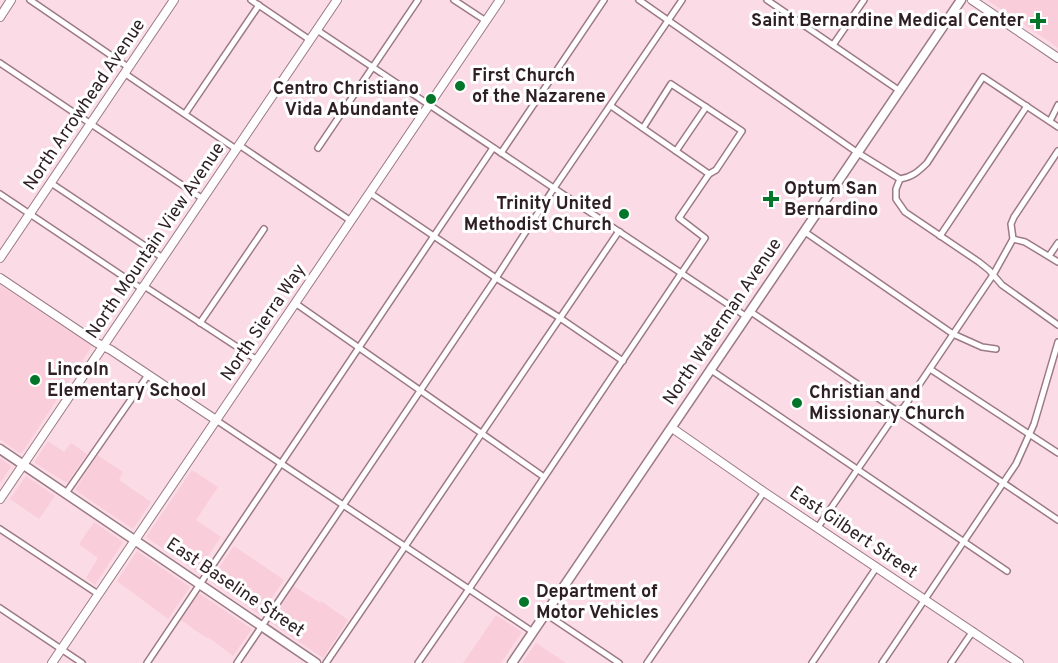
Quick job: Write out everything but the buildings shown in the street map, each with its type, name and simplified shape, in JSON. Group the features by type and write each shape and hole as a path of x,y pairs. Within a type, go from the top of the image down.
{"main road":[{"name":"North Waterman Avenue","path":"512,663 962,0"},
{"name":"East Baseline Street","path":"0,449 316,663"}],"street":[{"path":"0,17 11,0"},
{"path":"30,0 185,114 351,221"},
{"name":"North Arrowhead Avenue","path":"0,258 174,0"},
{"path":"251,0 310,40"},
{"name":"North Mountain View Avenue","path":"0,499 337,0"},
{"path":"318,148 418,0"},
{"path":"454,0 486,21"},
{"name":"North Sierra Way","path":"52,663 500,0"},
{"path":"501,153 604,0"},
{"path":"639,0 900,180"},
{"path":"237,663 682,0"},
{"path":"833,45 864,0"},
{"path":"972,0 1058,58"},
{"path":"771,1 900,91"},
{"path":"185,114 259,5"},
{"path":"317,30 681,273 749,315 1058,520"},
{"path":"0,63 202,199"},
{"path":"1058,127 983,77 927,163 916,174 900,180 896,189 896,199 905,212 979,262 1007,289 1058,325"},
{"path":"418,663 705,238 679,218 709,174 720,165 742,132 672,84 643,128"},
{"path":"1050,122 1058,105"},
{"path":"611,106 709,174"},
{"path":"940,236 1026,106"},
{"path":"676,151 706,107"},
{"path":"147,663 493,148"},
{"path":"818,527 897,412 904,407 993,274 1013,239 1011,224 1014,217 1058,151"},
{"path":"51,183 163,258"},
{"path":"370,193 623,361"},
{"path":"0,194 256,360"},
{"path":"200,323 264,229"},
{"path":"326,663 620,232"},
{"path":"805,232 953,334 996,349"},
{"path":"1013,239 1025,242 1058,262"},
{"path":"1049,256 1058,243"},
{"path":"0,278 533,632"},
{"path":"295,303 544,477"},
{"path":"882,663 1021,455 1034,424 1058,342"},
{"path":"930,369 1058,453"},
{"path":"711,370 1007,571"},
{"path":"66,494 148,375"},
{"name":"East Gilbert Street","path":"672,428 1019,663"},
{"path":"647,663 764,492"},
{"path":"0,529 98,594"},
{"path":"812,663 876,568"},
{"path":"0,608 82,663"},
{"path":"546,614 619,663"},
{"path":"951,663 973,631"}],"shaded area":[{"name":"Saint Bernardine Medical Center","path":"987,0 1058,0 1058,48 1050,42"},
{"name":"Lincoln Elementary School","path":"0,285 92,346 22,453 0,439"},
{"path":"48,441 64,452 71,443 87,454 67,483 36,464 35,461"},
{"path":"97,455 123,472 119,480 151,502 133,529 75,490"},
{"path":"0,458 11,467 0,483"},
{"path":"192,470 218,487 196,520 221,537 197,572 146,537"},
{"path":"26,476 55,496 39,519 10,499"},
{"path":"94,522 123,542 95,585 86,578 98,558 79,544"},
{"path":"234,546 284,580 260,615 210,581"},
{"path":"137,551 190,587 168,619 117,581"},
{"path":"294,586 348,620 323,658 270,622"},
{"path":"198,594 252,629 233,656 181,620"},
{"path":"496,615 522,632 501,663 463,663"},
{"path":"536,643 566,663 522,663"}],"place":[{"name":"Saint Bernardine Medical Center","path":"1038,21"},
{"name":"First Church of the Nazarene","path":"460,86"},
{"name":"Centro Christiano Vida Abundante","path":"431,99"},
{"name":"Optum San Bernardino","path":"771,199"},
{"name":"Trinity United Methodist Church","path":"624,214"},
{"name":"Lincoln Elementary School","path":"35,380"},
{"name":"Christian and Missionary Church","path":"797,403"},
{"name":"Department of Motor Vehicles","path":"524,602"}]}
